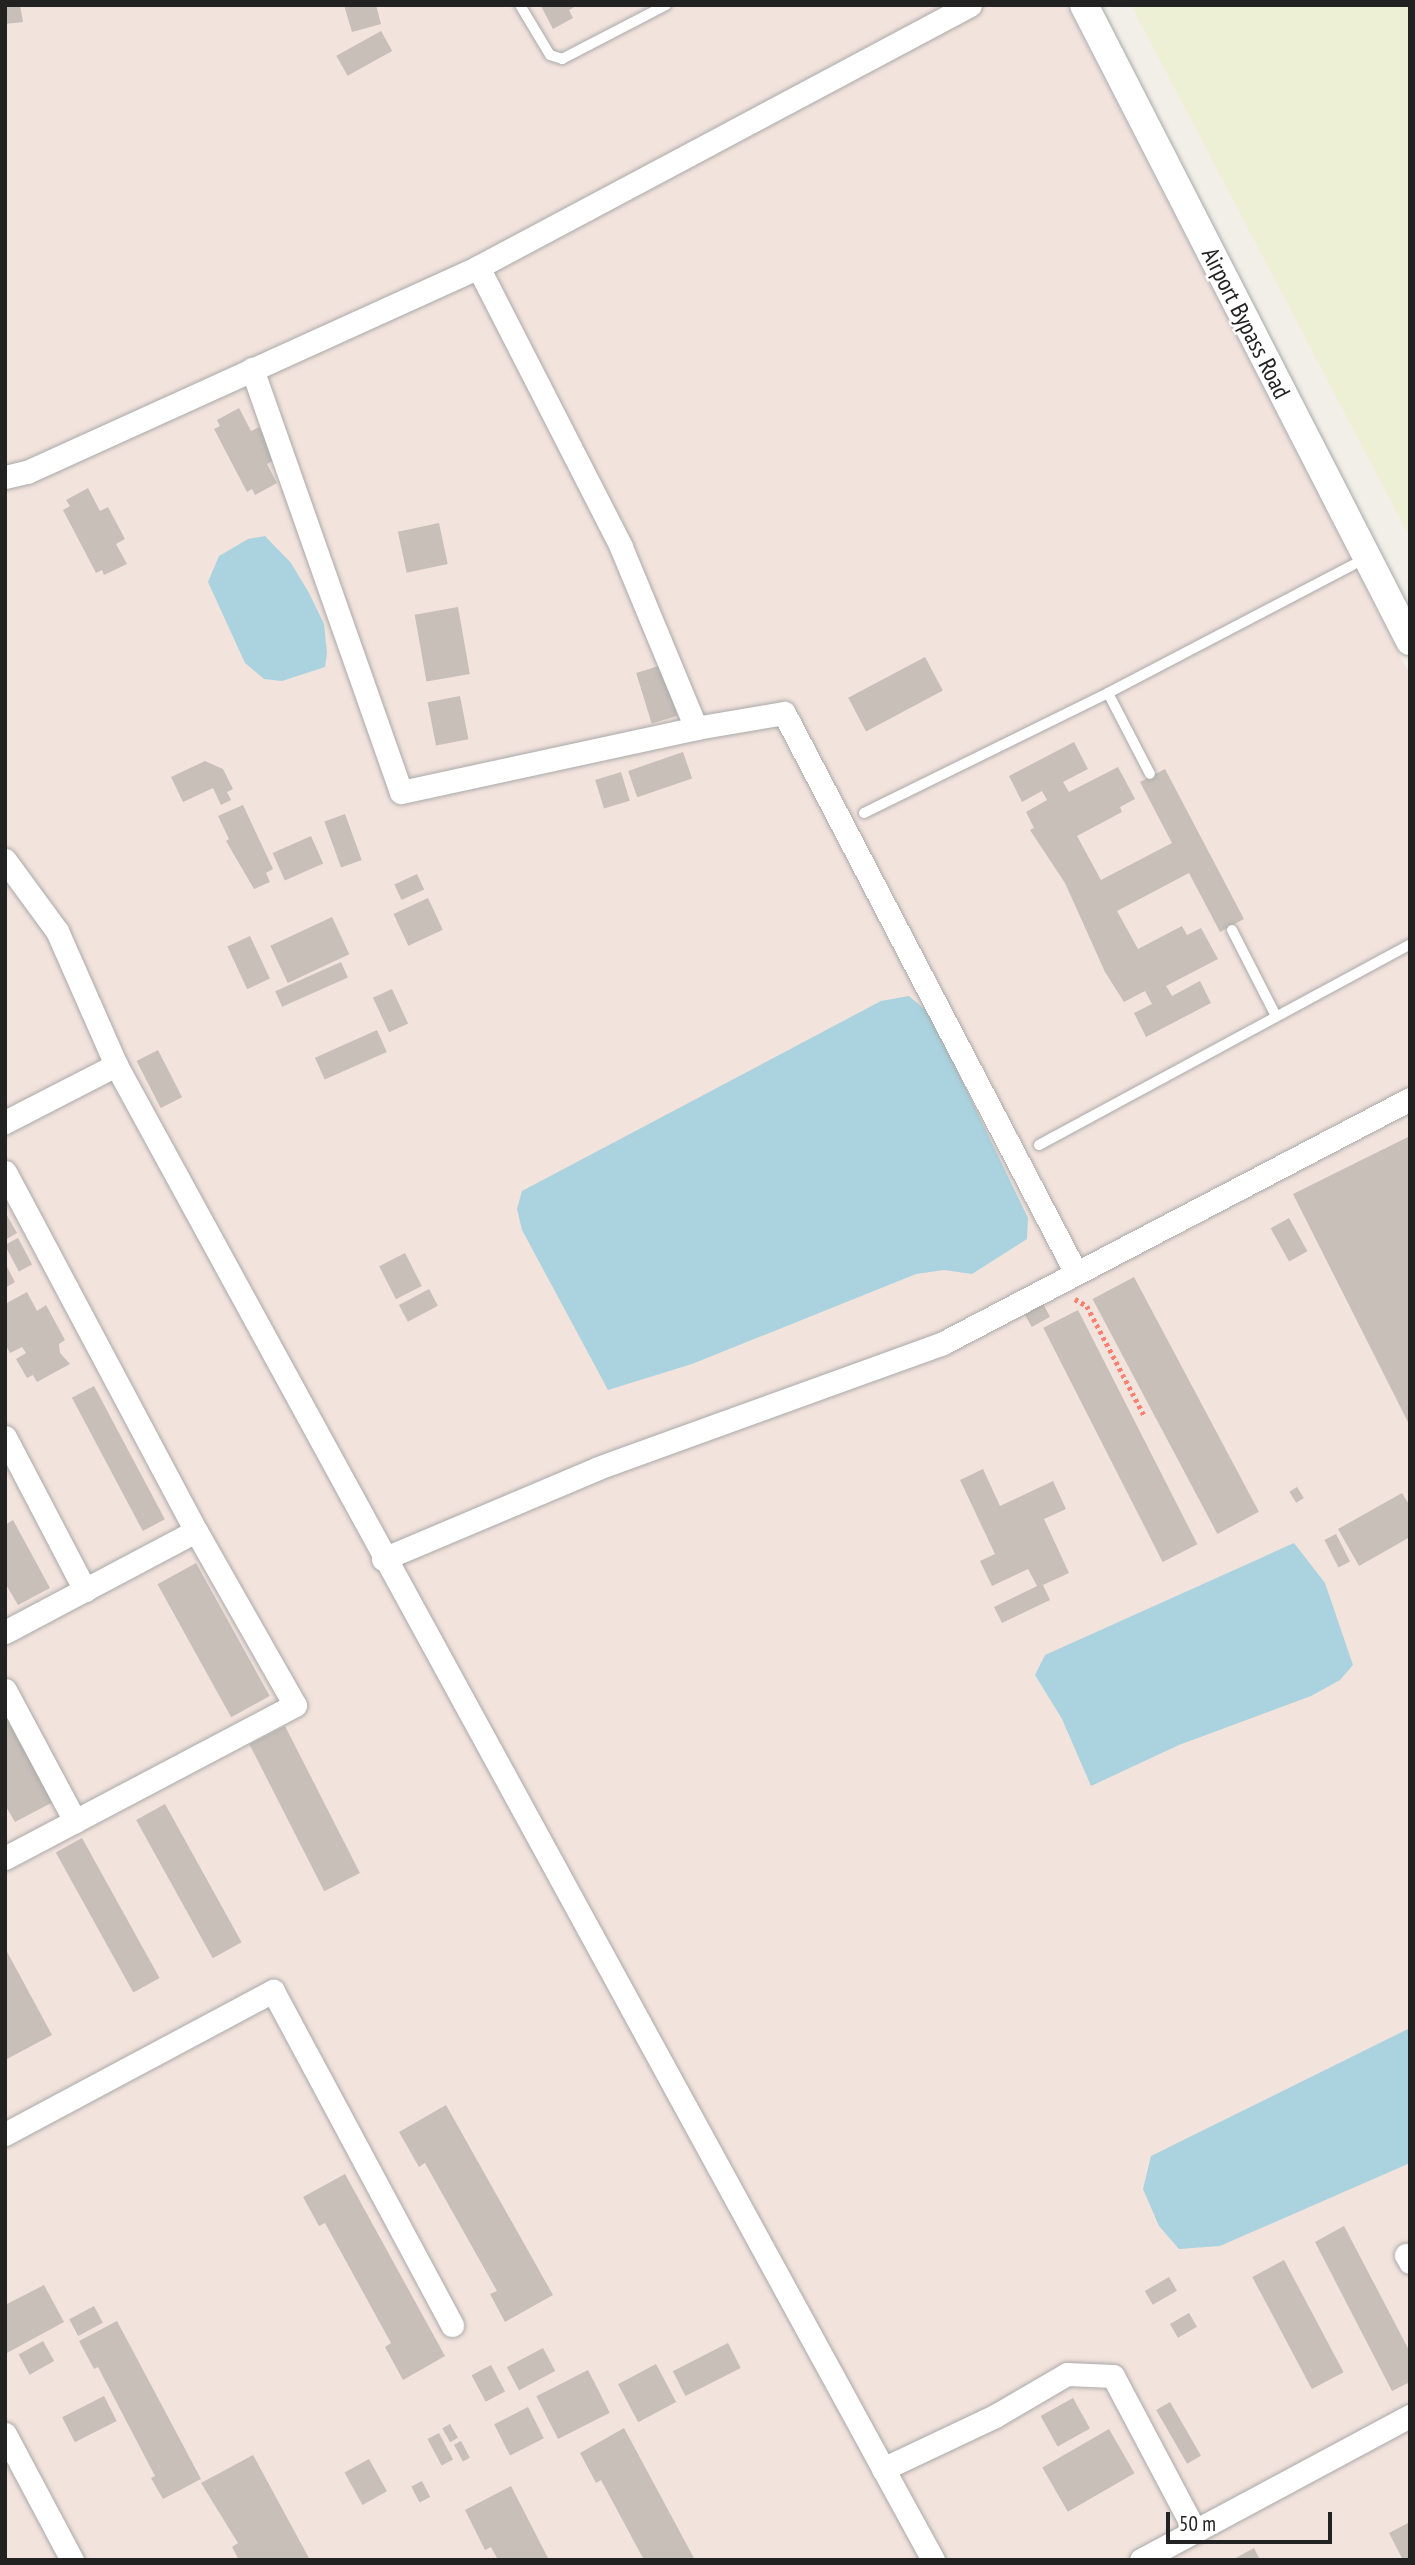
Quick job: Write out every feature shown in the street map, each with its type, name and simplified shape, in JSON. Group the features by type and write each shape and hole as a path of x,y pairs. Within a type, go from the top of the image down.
{"street":[{"path":"5,477 27,472 478,267 970,5"},
{"name":"Airport Bypass Road","path":"1084,5 1410,641"},
{"path":"478,267 621,547 696,728"},
{"path":"252,369 401,792 696,728 784,713 1076,1273"},
{"path":"5,859 57,930 116,1065 383,1559 933,2560"},
{"path":"5,1122 116,1065"},
{"path":"383,1559 598,1468 943,1343 1410,1099"},
{"path":"5,1172 196,1531 295,1705 5,1858"},
{"path":"5,1437 85,1590"},
{"path":"5,1632 196,1531"},
{"path":"5,1690 75,1821"},
{"path":"5,2134 273,1991 452,2325"},
{"path":"883,2469 995,2416 1067,2374 1113,2376 1195,2531"},
{"path":"1141,2560 1410,2416"},
{"path":"5,2434 72,2560"}],"lane":[{"path":"520,5 544,47 562,59 660,6"},
{"path":"864,813 1108,693 1353,565"},
{"path":"1108,693 1150,774"},
{"path":"1231,929 1276,1016"},
{"path":"1039,1145 1410,944"}],"path":[{"path":"1053,1285 1087,1306 1144,1415"}],"shaded area":[{"path":"5,5 1066,5 1410,675 1410,2560 5,2560"}],"green space":[{"path":"1131,5 1410,5 1410,538"}],"water":[{"path":"265,536 291,563 324,624 327,653 325,667 282,681 264,679 245,663 208,582 219,556 248,539"},
{"path":"909,996 930,1014 1028,1218 1027,1239 972,1274 944,1270 916,1274 692,1364 608,1390 522,1230 517,1209 522,1191 881,1001"},
{"path":"1294,1543 1325,1583 1353,1665 1340,1680 1311,1696 1179,1745 1091,1786 1062,1719 1035,1675 1045,1655"},
{"path":"1410,2028 1410,2163 1220,2246 1179,2249 1159,2226 1143,2189 1151,2156"}],"building":[{"path":"5,5 20,5 23,22 5,24"},
{"path":"344,5 376,5 381,24 352,32"},
{"path":"578,5 569,10 573,18 553,29 541,6"},
{"path":"381,31 392,51 348,76 336,56"},
{"path":"239,408 251,431 259,427 276,459 267,464 277,483 255,495 252,489 247,492 214,429 220,426 217,420"},
{"path":"88,488 100,511 108,507 125,539 116,544 127,564 104,575 102,570 96,573 63,510 70,506 66,500"},
{"path":"439,523 448,564 407,573 398,532"},
{"path":"458,607 470,674 426,682 415,615"},
{"path":"925,657 943,691 866,731 848,698"},
{"path":"662,665 677,716 652,724 636,673"},
{"path":"460,696 468,739 436,745 428,702"},
{"path":"1074,742 1088,769 1063,782 1069,792 1118,767 1135,799 1120,807 1122,812 1077,836 1101,880 1172,843 1140,782 1165,769 1244,919 1220,932 1189,873 1117,911 1138,949 1182,926 1187,935 1201,928 1218,959 1166,986 1172,996 1200,981 1211,1003 1146,1037 1134,1013 1152,1004 1145,991 1124,1002 1105,972 1065,883 1030,830 1034,828 1026,812 1047,800 1042,791 1022,802 1009,776"},
{"path":"683,752 692,778 637,797 628,771"},
{"path":"205,761 223,769 233,789 227,792 231,800 221,805 213,788 183,802 171,777"},
{"path":"621,772 630,801 604,809 595,780"},
{"path":"243,805 273,869 266,873 270,882 254,889 226,841 229,839 218,816"},
{"path":"345,814 362,860 341,868 324,822"},
{"path":"311,836 323,863 285,880 273,853"},
{"path":"417,874 424,889 402,900 394,885"},
{"path":"428,898 443,930 408,946 394,914"},
{"path":"332,917 349,954 288,983 270,946"},
{"path":"250,936 270,979 247,989 227,947"},
{"path":"341,962 348,978 282,1007 275,991"},
{"path":"392,989 408,1023 389,1032 373,998"},
{"path":"377,1030 387,1052 325,1080 315,1058"},
{"path":"158,1050 182,1097 161,1108 137,1061"},
{"path":"1410,1136 1410,1426 1293,1194"},
{"path":"5,1212 17,1233 5,1240"},
{"path":"1289,1218 1307,1251 1289,1261 1271,1228"},
{"path":"18,1238 32,1264 19,1272 5,1246"},
{"path":"405,1253 422,1286 396,1299 379,1266"},
{"path":"5,1263 15,1282 5,1288"},
{"path":"1134,1277 1259,1512 1217,1534 1093,1299"},
{"path":"429,1289 438,1306 408,1322 399,1305"},
{"path":"27,1292 37,1311 46,1305 65,1340 59,1344 60,1353 70,1364 37,1382 33,1375 27,1378 16,1359 26,1353 22,1347 10,1353 5,1344 5,1304"},
{"path":"1038,1295 1050,1317 1032,1327 1020,1305"},
{"path":"1078,1310 1197,1544 1163,1562 1043,1328"},
{"path":"94,1386 165,1519 143,1531 72,1398"},
{"path":"983,1469 1000,1506 1053,1481 1066,1509 1044,1519 1069,1573 1043,1585 1050,1600 1002,1623 994,1607 1037,1586 1028,1569 992,1586 980,1561 995,1554 960,1480"},
{"path":"1297,1487 1304,1498 1296,1503 1289,1492"},
{"path":"1402,1493 1410,1506 1410,1537 1359,1566 1338,1529"},
{"path":"13,1520 50,1588 18,1605 5,1583 5,1525"},
{"path":"1336,1534 1350,1562 1338,1568 1324,1540"},
{"path":"196,1563 270,1696 231,1717 158,1584"},
{"path":"5,1707 55,1801 15,1822 5,1805"},
{"path":"285,1726 360,1873 324,1891 249,1744"},
{"path":"165,1804 242,1942 213,1958 136,1820"},
{"path":"82,1838 160,1978 133,1992 56,1853"},
{"path":"5,1948 52,2035 7,2059 5,2056"},
{"path":"446,2105 553,2295 505,2322 490,2294 497,2291 425,2163 419,2167 399,2132"},
{"path":"345,2174 445,2356 403,2380 385,2347 391,2343 325,2223 319,2226 303,2197"},
{"path":"1344,2226 1410,2352 1410,2382 1392,2391 1315,2242"},
{"path":"1284,2260 1344,2372 1312,2389 1252,2277"},
{"path":"1169,2277 1177,2291 1153,2305 1145,2291"},
{"path":"44,2285 64,2322 5,2354 5,2305"},
{"path":"94,2306 103,2323 78,2336 69,2319"},
{"path":"1189,2313 1197,2327 1178,2338 1170,2324"},
{"path":"117,2321 201,2479 163,2499 151,2478 155,2476 98,2367 94,2369 79,2341"},
{"path":"43,2341 54,2361 30,2375 19,2355"},
{"path":"728,2343 741,2368 685,2396 673,2371"},
{"path":"543,2348 555,2371 519,2390 507,2367"},
{"path":"656,2364 676,2402 638,2422 618,2384"},
{"path":"491,2365 505,2391 486,2402 472,2375"},
{"path":"588,2370 610,2413 558,2439 536,2396"},
{"path":"104,2396 117,2421 75,2442 62,2417"},
{"path":"1073,2398 1090,2429 1058,2447 1041,2416"},
{"path":"1170,2402 1201,2456 1187,2464 1156,2410"},
{"path":"528,2407 544,2438 510,2455 494,2424"},
{"path":"450,2424 458,2438 450,2442 442,2428"},
{"path":"624,2428 695,2560 644,2560 601,2480 596,2483 580,2453"},
{"path":"1109,2429 1134,2473 1068,2512 1042,2468"},
{"path":"439,2433 453,2459 442,2466 428,2439"},
{"path":"461,2441 470,2458 463,2462 454,2445"},
{"path":"253,2455 310,2560 239,2560 232,2547 238,2543 201,2483"},
{"path":"369,2459 387,2491 362,2505 345,2473"},
{"path":"422,2481 430,2497 419,2502 411,2486"},
{"path":"511,2486 549,2560 498,2560 491,2547 485,2550 465,2510"},
{"path":"1410,2522 1410,2560 1403,2560 1389,2533"},
{"path":"1254,2548 1260,2560 1232,2560"}]}
